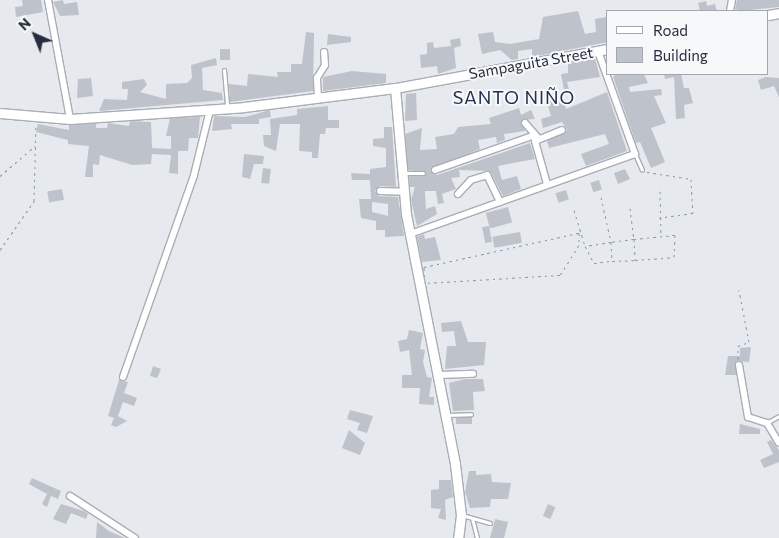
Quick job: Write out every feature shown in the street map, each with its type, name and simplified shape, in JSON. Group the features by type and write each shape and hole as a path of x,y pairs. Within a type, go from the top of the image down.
{"street":[{"path":"48,0 70,119"},
{"name":"Sampaguita Street","path":"0,113 70,119 226,109 394,88 606,49"},
{"path":"598,51 606,73"},
{"path":"318,98 317,78 325,65 324,52"},
{"path":"410,234 546,184 635,154 607,75"},
{"path":"394,88 410,234 447,415 462,515 458,538"},
{"path":"123,377 194,176 210,110"},
{"path":"525,123 536,136 537,154 546,184"},
{"path":"435,170 536,136 562,130"},
{"path":"458,194 471,180 487,174 500,202"},
{"path":"380,192 404,192"},
{"path":"739,365 748,417 767,423 779,443"},
{"path":"439,375 473,374"},
{"path":"70,496 134,538"}],"lane":[{"path":"224,70 226,109"},
{"path":"635,154 642,170"},
{"path":"402,173 423,172"},
{"path":"447,415 471,414"},
{"path":"767,423 779,416"},
{"path":"462,515 490,523"},
{"path":"472,518 477,538"}],"path":[{"path":"0,250 34,201 36,116"},
{"path":"0,176 35,146"},
{"path":"642,170 691,179 693,213 659,218"},
{"path":"660,191 659,218 661,236"},
{"path":"601,197 611,242 612,261"},
{"path":"630,208 635,260"},
{"path":"574,210 579,233 579,245 560,275 425,283 424,267 579,233"},
{"path":"579,233 585,246 594,263 674,258 675,235 585,246"},
{"path":"739,290 749,342 738,346 739,365"}],"building":[{"path":"22,0 41,0 43,12 16,17 15,7 23,6"},
{"path":"63,0 64,4 77,2 79,15 60,16 53,2"},
{"path":"737,0 779,0 779,7 750,10 735,9"},
{"path":"706,1 707,6 715,4 717,10 700,10 698,3"},
{"path":"578,11 585,34 596,32 595,19 606,17 606,42 532,57 532,49 518,51 518,59 512,60 500,50 482,54 478,34 493,32 495,42 510,44 539,39 543,17"},
{"path":"306,32 314,33 313,91 230,102 229,84 247,86 248,74 278,77 277,72 291,72 291,64 302,64"},
{"path":"328,34 351,37 351,42 327,45"},
{"path":"460,38 461,46 454,48 456,68 438,74 437,66 421,68 420,55 427,54 427,43 433,42 434,48 451,46 450,40"},
{"path":"220,49 230,49 230,60 220,60"},
{"path":"216,58 217,65 202,68 203,90 222,93 223,100 99,111 104,99 127,100 128,89 122,89 122,82 144,79 147,85 140,92 166,99 166,84 187,83 192,78 191,65"},
{"path":"595,58 600,77 567,82 569,89 564,90 561,74 568,73 568,63"},
{"path":"352,71 386,74 386,83 323,91 323,77"},
{"path":"615,75 644,75 648,83 629,87 630,92 661,89 662,95 654,96 666,123 651,128 665,162 651,168 640,142 636,143 613,77"},
{"path":"664,75 681,75 684,88 689,88 693,103 684,105 685,118 676,119 674,77 665,79"},
{"path":"766,77 779,78 779,97 774,86 761,90 758,80"},
{"path":"91,78 93,96 77,98 78,79"},
{"path":"607,92 627,151 586,166 581,154 609,144 605,134 549,148 547,141 567,130 562,122 543,128 541,119 551,116 547,102 563,97 566,109"},
{"path":"416,93 417,120 405,121 406,94"},
{"path":"328,106 328,120 339,120 339,128 326,128 325,134 320,134 318,158 312,158 312,152 299,151 300,124 280,124 276,151 264,146 263,135 271,135 270,119 297,115 297,109"},
{"path":"519,108 521,115 531,110 535,119 521,120 525,131 504,134 505,140 497,143 496,137 478,140 480,149 430,170 437,175 530,143 535,159 498,166 502,180 517,176 521,189 503,196 490,171 459,170 460,177 451,178 456,189 442,194 444,203 438,204 436,191 425,191 426,209 435,206 437,214 417,226 411,200 415,187 410,187 409,176 426,173 408,170 405,134 422,128 420,150 437,149 435,137 454,134 458,127 491,124 489,118"},
{"path":"270,110 271,117 259,119 259,124 231,124 232,129 212,131 214,116 245,117"},
{"path":"200,117 198,138 189,138 188,151 178,151 178,174 169,173 171,155 152,154 151,164 132,165 100,155 99,165 93,164 93,177 85,177 89,146 68,144 68,140 36,132 38,124 69,130 69,125 96,123 96,128 107,128 108,123 129,126 130,121 151,122 152,148 171,149 171,136 166,136 170,118"},
{"path":"384,127 392,127 396,187 380,186 375,191 379,196 398,197 404,236 385,237 385,230 376,230 376,221 361,218 359,199 371,199 370,180 352,180 351,173 370,174 370,169 386,167 386,148 373,146 373,139 384,138","holes":["372,202 388,204 388,216 372,212"]},
{"path":"244,154 264,156 263,164 254,164 250,179 242,177"},
{"path":"263,168 271,169 269,184 261,183"},
{"path":"625,169 630,179 618,184 614,173"},
{"path":"599,180 602,190 593,192 590,183"},
{"path":"62,189 64,200 49,202 47,192"},
{"path":"566,190 569,200 558,203 555,193"},
{"path":"508,207 512,222 490,228 486,213"},
{"path":"489,226 492,242 485,243 482,227"},
{"path":"520,232 522,243 494,248 492,237"},
{"path":"424,234 425,239 435,237 441,260 422,262 417,237"},
{"path":"461,321 468,342 486,342 484,365 445,369 447,346 456,346 454,331 442,332 441,323"},
{"path":"409,330 423,333 420,349 425,350 423,362 427,377 432,378 429,397 434,397 434,405 419,404 420,388 402,388 402,375 412,375 409,350 400,352 398,341 407,339"},
{"path":"751,347 749,362 736,361 736,375 725,375 728,356 740,356 740,348"},
{"path":"153,366 161,369 157,378 150,376"},
{"path":"465,379 483,379 485,391 473,392 474,410 453,411 449,383"},
{"path":"119,380 128,382 124,393 137,398 134,406 123,402 118,416 127,421 116,427 111,425 114,418 108,416"},
{"path":"350,410 373,416 367,433 357,430 360,423 347,419"},
{"path":"456,417 472,417 472,424 456,424"},
{"path":"740,424 760,429 760,434 739,434"},
{"path":"349,430 365,443 360,455 342,448"},
{"path":"771,440 779,450 779,462 764,468 760,460 773,454 767,442"},
{"path":"469,471 476,471 476,475 491,474 492,482 511,483 508,499 491,499 490,507 470,508 465,492"},
{"path":"32,478 61,491 58,499 51,496 47,507 42,504 47,494 29,484"},
{"path":"439,480 451,480 453,497 445,500 446,520 438,518 441,509 431,508 431,490 439,489"},
{"path":"61,504 84,511 88,514 86,519 71,513 66,524 53,519"},
{"path":"548,504 555,507 550,519 543,516"},
{"path":"495,519 508,522 504,538 490,538"},
{"path":"97,522 109,531 125,538 96,538"}],"district":[{"name":"SANTO NIÑO","path":"514,97"}]}
